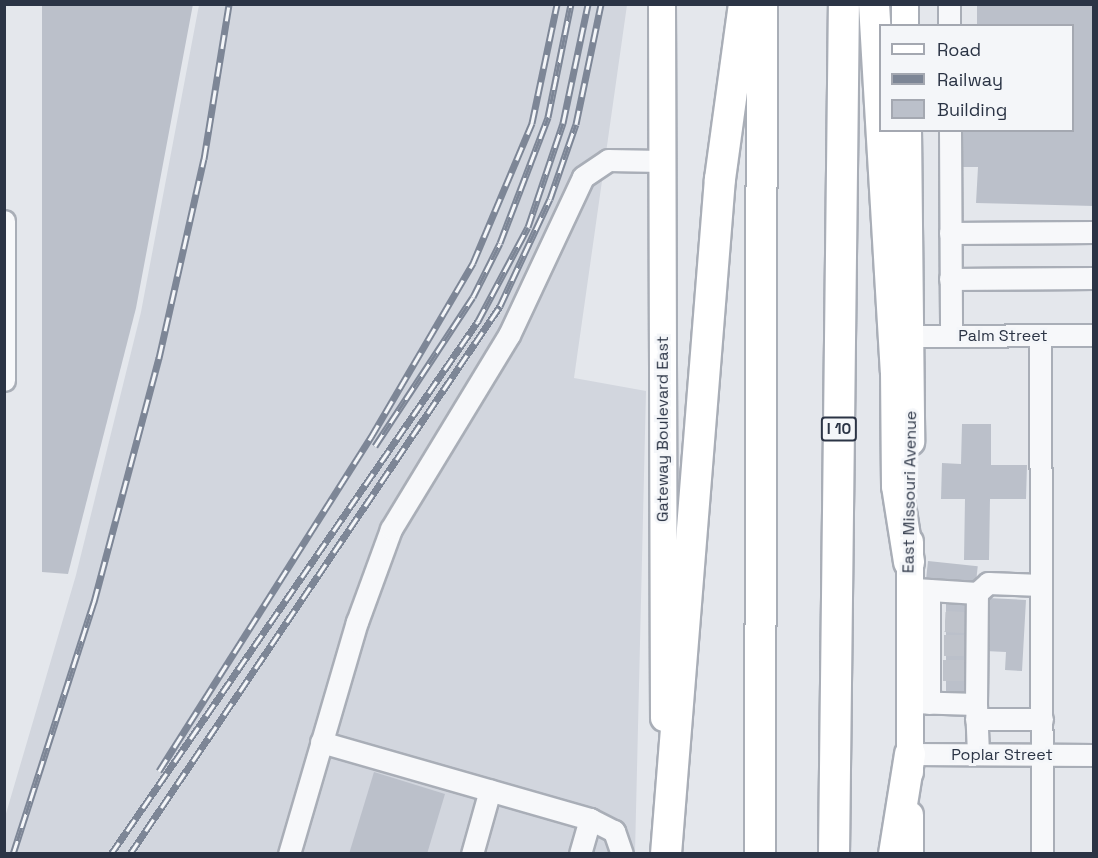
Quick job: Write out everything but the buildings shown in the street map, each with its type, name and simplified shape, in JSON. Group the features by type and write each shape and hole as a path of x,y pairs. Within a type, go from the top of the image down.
{"highway":[{"path":"664,854 720,179 744,4"},
{"path":"760,854 762,4"},
{"name":"I 10","path":"834,854 844,4"},
{"path":"874,4 879,87"},
{"path":"882,132 896,371 897,486 916,580"},
{"path":"894,854 910,754"}],"main road":[{"name":"Gateway Boulevard East","path":"662,4 664,854"},
{"path":"905,4 905,24"},
{"name":"East Missouri Avenue","path":"908,132 916,580 928,645 910,754 910,854"}],"street":[{"path":"949,4 949,24"},
{"path":"950,132 951,336"},
{"path":"289,854 321,742 391,529 509,335 584,177 608,160 661,161"},
{"path":"4,221 4,380"},
{"path":"950,233 1094,232"},
{"path":"950,279 1094,278"},
{"path":"1040,335 1042,854"},
{"name":"Palm Street","path":"912,336 1094,335"},
{"path":"916,580 977,593"},
{"path":"916,580 937,621 928,645 936,669 920,703 1042,719"},
{"path":"978,754 971,670 972,622 977,593 988,583 1041,585"},
{"path":"321,742 590,819 614,831 622,854"},
{"name":"Poplar Street","path":"910,754 1094,755"},
{"path":"472,854 490,790"},
{"path":"580,854 590,819"}],"shaded area":[{"path":"199,5 627,5 574,378 646,391 635,853 5,854 5,817 76,575 141,312"}],"tunnel":[{"path":"945,621 967,622"},
{"path":"944,645 967,645"},
{"path":"943,670 966,670"}],"railway":[{"path":"13,854 94,602 159,358 204,159 229,4"},
{"path":"159,771 371,437 473,263 532,123 557,4"},
{"path":"375,446 473,297 500,243 548,117 571,4"},
{"path":"111,854 478,321 528,227 563,123 588,4"},
{"path":"130,854 500,306 550,199 576,124 601,4"}]}
